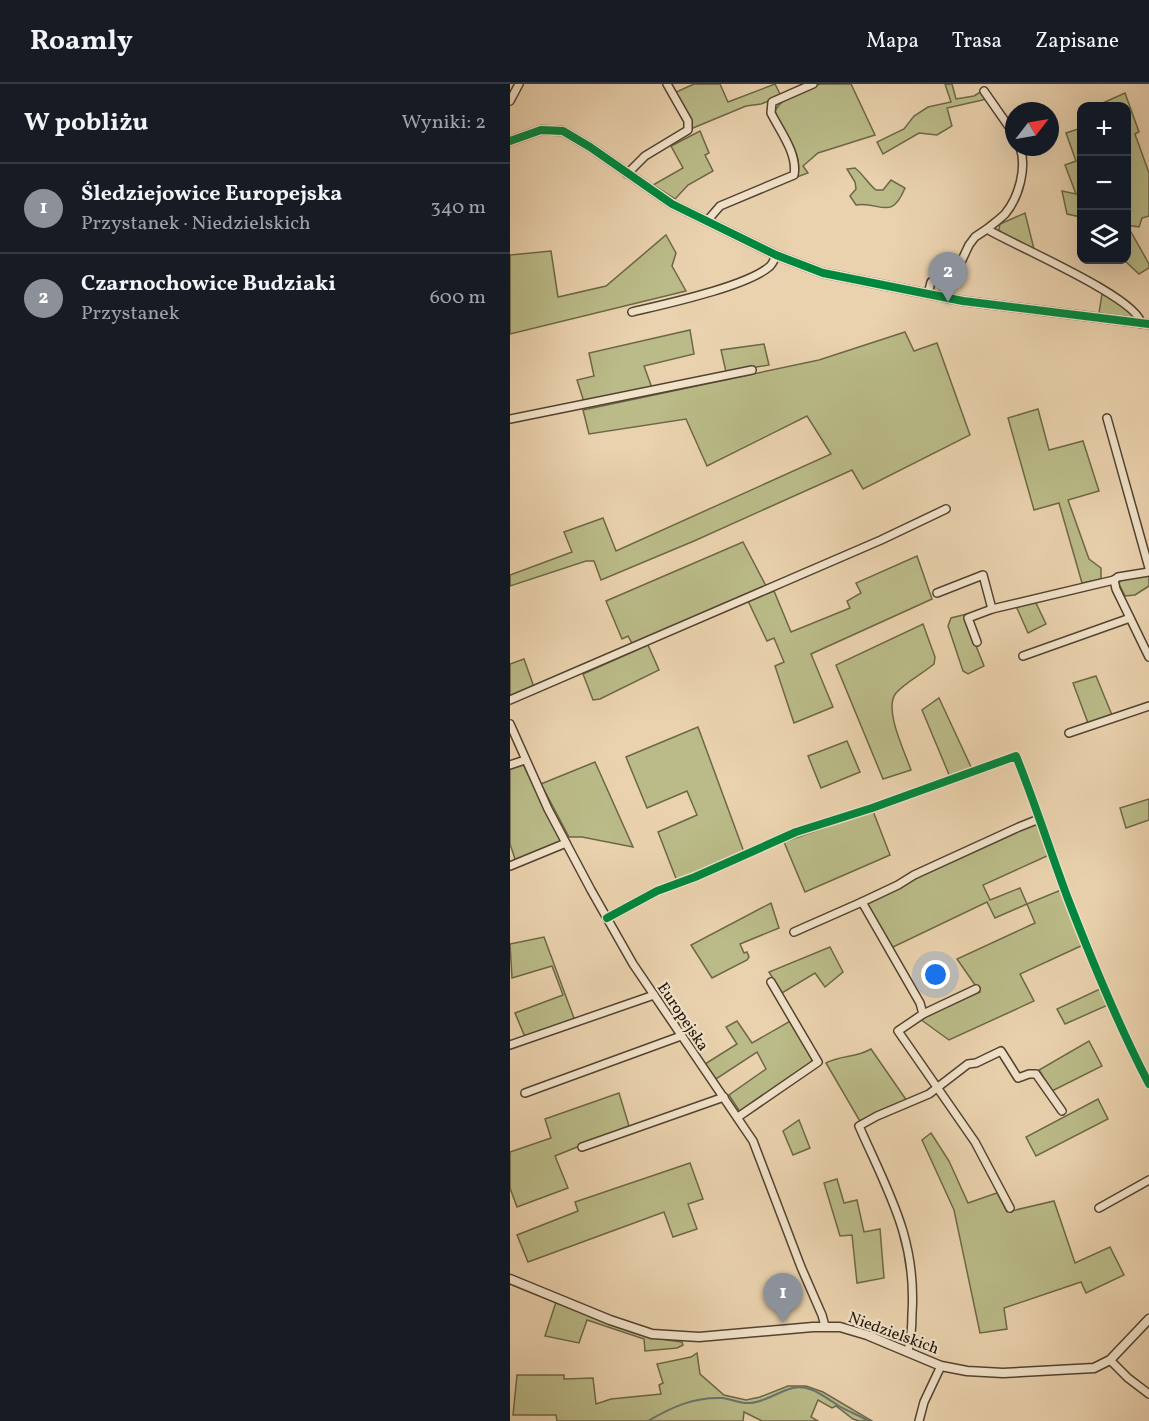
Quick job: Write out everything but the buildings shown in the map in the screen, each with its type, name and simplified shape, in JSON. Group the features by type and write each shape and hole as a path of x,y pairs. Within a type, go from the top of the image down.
{"street":[{"path":"510,102 519,84"},
{"path":"627,174 645,156 687,130 688,121 667,84"},
{"path":"707,221 720,206 794,175 793,157 770,107 772,102 813,84"},
{"path":"984,91 1005,121"},
{"path":"510,141 542,130 563,131 672,204 776,255 811,269 843,278 988,305 1145,324"},
{"path":"928,294 931,282 950,272 961,262 975,237 987,230 1005,213 1024,168 1022,156"},
{"path":"987,230 1047,259 1121,300 1141,317 1145,324"},
{"path":"632,312 740,282 767,269 773,264 776,255"},
{"path":"510,420 752,370"},
{"path":"976,642 968,618 992,609 1149,570 1107,418"},
{"path":"510,700 881,540 946,509"},
{"path":"937,593 983,575 992,609"},
{"path":"1114,580 1149,657"},
{"path":"1023,656 1130,618"},
{"path":"1069,733 1149,706"},
{"name":"Europejska","path":"510,724 566,843 607,918 654,995 738,1117 757,1150 825,1326"},
{"path":"607,918 657,891 796,832 872,808 1016,756 1084,941 1149,1084"},
{"path":"510,765 525,760"},
{"path":"794,932 1039,819"},
{"path":"510,866 566,843"},
{"path":"862,902 920,1003 923,1014"},
{"path":"738,1117 818,1062 771,982"},
{"path":"976,989 923,1014 898,1031 975,1142 1010,1208"},
{"path":"510,1045 654,995"},
{"path":"525,1093 681,1036"},
{"path":"908,1351 911,1341 913,1304 908,1246 888,1187 860,1126 877,1116 930,1094 968,1064 1001,1052 1018,1078 1036,1074 1062,1111"},
{"path":"582,1147 724,1097"},
{"path":"1099,1208 1149,1180"},
{"name":"Niedzielskich","path":"510,1280 610,1320 652,1334 699,1337 825,1326 855,1330 941,1366 967,1371 1001,1373 1094,1368 1110,1360 1149,1319"},
{"path":"1110,1360 1149,1394"},
{"path":"919,1421 924,1402 941,1366"}],"green space":[{"path":"694,84 720,84 728,102 775,84 781,96 761,104 746,106 693,128 674,93"},
{"path":"820,84 851,84 875,135 818,153 803,166 808,173 797,177 798,160 775,111 788,97"},
{"path":"945,84 952,84 956,99 974,96 982,91 987,99 947,108 952,126 937,135 919,133 883,154 877,142 904,129 914,116 928,107 951,102"},
{"path":"1125,93 1128,102 1105,102"},
{"path":"1131,110 1139,132 1135,134 1149,173 1149,216 1142,218 1139,227 1131,226"},
{"path":"1077,130 1077,216 1067,214 1062,191 1076,194 1065,165 1076,161 1066,133"},
{"path":"700,131 709,153 705,155 713,171 688,185 675,199 653,185 683,168 671,146"},
{"path":"855,168 876,190 883,190 891,180 905,188 900,198 895,204 884,208 856,205 850,196 856,189 855,182 847,169"},
{"path":"1025,213 1034,249 1002,235 999,229 1000,224"},
{"path":"1131,232 1149,264 1149,268 1139,274 1128,264 1131,264"},
{"path":"666,235 676,253 672,266 686,291 510,334 510,255 551,251 558,297 606,286"},
{"path":"1102,294 1123,304 1135,315 1135,319 1099,313"},
{"path":"690,330 694,354 644,366 652,388 584,402 577,380 594,376 589,353"},
{"path":"905,332 914,351 937,343 970,435 863,489 852,470 601,580 594,561 586,561 510,586 510,575 572,552 564,532 603,518 616,551 831,454 807,416 707,466 686,419 589,434 583,410 819,360"},
{"path":"764,344 769,365 726,372 721,350"},
{"path":"1038,409 1049,450 1083,441 1099,491 1068,500 1089,559 1101,568 1101,579 1082,583 1059,503 1034,510 1008,418"},
{"path":"743,542 766,586 633,645 628,636 622,639 606,601"},
{"path":"917,556 932,599 811,654 833,707 794,723 775,666 784,662 774,638 767,641 748,601 774,591 791,632 850,608 847,601 861,593 856,583"},
{"path":"1149,574 1149,586 1135,595 1125,596 1119,584 1121,579"},
{"path":"1035,601 1046,624 1028,633 1016,606"},
{"path":"967,614 967,623 984,666 968,674 963,671 948,626 951,618"},
{"path":"923,624 935,657 934,664 896,693 892,709 893,720 911,770 883,779 836,665"},
{"path":"648,645 659,670 600,699 593,700 583,674"},
{"path":"524,659 534,687 510,697 510,664"},
{"path":"1096,676 1112,715 1088,723 1073,683"},
{"path":"939,698 972,769 950,777 922,710"},
{"path":"698,727 744,852 677,881 658,832 697,815 687,791 647,808 626,757"},
{"path":"847,741 860,772 821,788 808,756"},
{"path":"595,762 633,847 582,837 569,837 541,784"},
{"path":"523,764 561,842 516,862 510,844 510,768"},
{"path":"1149,799 1149,820 1126,828 1120,808"},
{"path":"873,811 890,855 805,892 784,842"},
{"path":"1034,824 1040,829 1049,855 983,885 990,900 1020,888 1027,904 995,918 987,902 891,948 867,904 901,887 912,878"},
{"path":"1061,890 1083,945 1020,974 1034,1001 949,1040 920,1019 980,992 957,959 1035,923 1027,904"},
{"path":"771,903 779,928 740,944 744,953 747,952 749,957 747,960 712,978 691,945"},
{"path":"544,937 575,1021 525,1037 515,1013 563,995 552,966 512,978 510,944"},
{"path":"830,947 843,972 825,987 815,973 782,993 769,972"},
{"path":"1100,989 1108,1005 1065,1024 1057,1009"},
{"path":"792,1020 813,1059 740,1112 729,1095 766,1069 757,1052 716,1079 705,1064 737,1044 726,1027 737,1021 752,1043"},
{"path":"1089,1041 1102,1066 1052,1091 1039,1070"},
{"path":"871,1049 907,1101 861,1123 826,1063"},
{"path":"619,1093 629,1126 555,1156 568,1188 517,1207 510,1188 510,1152 551,1138 545,1119"},
{"path":"1098,1099 1108,1119 1036,1156 1026,1137"},
{"path":"799,1120 810,1148 793,1155 783,1131"},
{"path":"931,1133 949,1161 968,1203 997,1193 1007,1212 1054,1201 1075,1263 1110,1247 1124,1275 1086,1293 1081,1282 1004,1308 1007,1329 980,1333 954,1210 922,1140"},
{"path":"690,1163 703,1199 688,1204 697,1229 673,1237 664,1212 528,1262 517,1235 578,1211 575,1202"},
{"path":"837,1179 844,1203 857,1200 864,1232 880,1229 884,1278 857,1283 852,1235 840,1236 824,1183"},
{"path":"556,1302 618,1326 666,1340 682,1342 683,1345 677,1348 645,1351 644,1339 587,1320 579,1343 545,1336"},
{"path":"697,1353 700,1374 724,1395 746,1400 788,1386 806,1386 823,1392 872,1421 853,1419 836,1406 832,1408 818,1400 811,1417 818,1421 762,1421 744,1412 743,1421 557,1421 556,1415 513,1415 517,1375 564,1375 564,1379 593,1378 596,1404 611,1399 661,1394 659,1385 663,1383 657,1364 691,1357"}],"waterway":[{"path":"648,1421 675,1407 693,1401 722,1398 754,1403 796,1387 810,1389 868,1421"}],"cycle path":[{"path":"510,141 541,130 563,131 672,204 776,255 823,273 963,301 1149,324"},
{"path":"607,918 657,891 695,877 796,832 872,808 1016,756 1086,946 1149,1084"}],"place":[{"name":"Czarnochowice Budziaki","path":"948,302"},
{"name":"Śledziejowice Europejska","path":"783,1323"}]}
